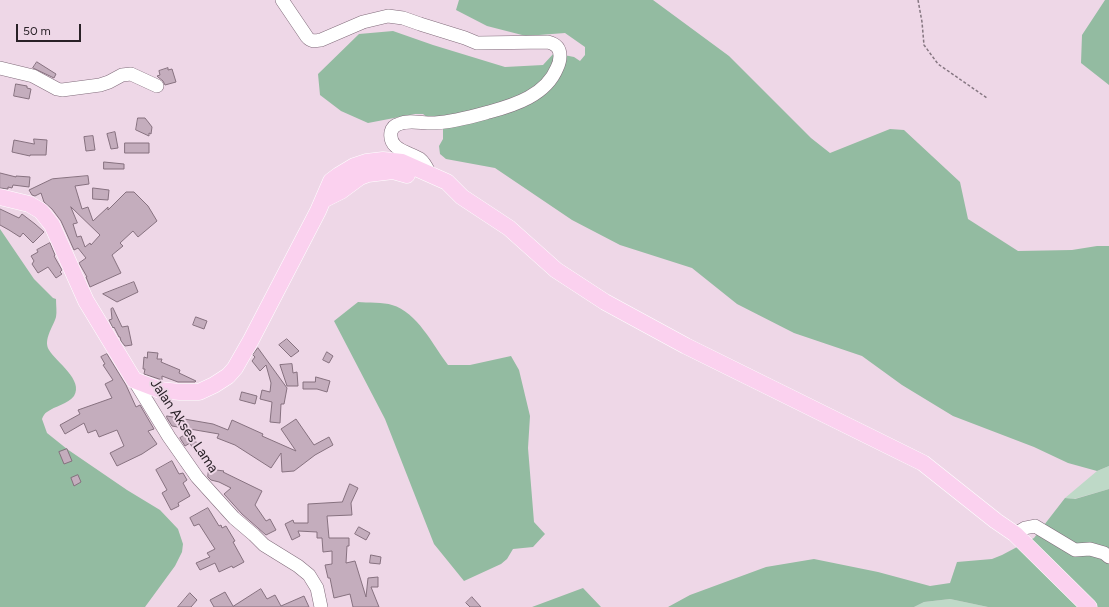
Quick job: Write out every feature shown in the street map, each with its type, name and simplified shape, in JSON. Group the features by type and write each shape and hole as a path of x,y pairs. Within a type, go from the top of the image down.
{"main road":[{"path":"0,197 29,204 41,211 52,225 86,301 134,380 160,390 199,392 228,376 235,368 321,206 331,181 354,166 366,162 383,160 402,162 447,182 462,197 509,228 556,270 605,302 686,346 923,463 996,522 1015,534 1089,607"},
{"path":"321,206 360,177 368,174 393,171 405,174 441,191 462,197"}],"street":[{"path":"282,0 310,41 321,40 363,22 388,16 403,18 477,43 554,43 558,48 560,62 554,75 545,87 529,97 507,107 458,121 434,123 406,122 399,124 392,130 392,140 395,145 402,151 419,158 425,164 430,174"},
{"path":"0,68 33,76 59,90 100,85 122,75 128,74 157,86"},
{"name":"Jalan Akses Lama","path":"134,380 169,437 197,477 234,518 264,545 298,566 309,575 317,588 321,607"},
{"path":"1015,534 1025,528 1035,526 1076,550 1090,549 1104,553 1109,557"}],"path":[{"path":"918,0 924,45 938,64 987,98"}],"green space":[{"path":"459,0 653,0 729,56 811,138 830,153 890,129 904,130 960,182 968,219 1018,251 1072,250 1097,246 1109,246 1109,466 1097,471 1068,463 1034,447 953,416 902,385 862,356 794,333 737,304 692,268 620,245 572,220 495,168 446,159 440,154 439,146 443,139 443,129 423,114 415,114 368,123 341,111 320,95 318,74 359,34 393,31 505,67 543,65 554,53 574,57 580,61 585,55 585,47 565,33 526,36 487,26 456,10"},
{"path":"1105,0 1109,0 1109,85 1081,63 1082,35"},
{"path":"0,229 34,279 53,298 56,299 56,317 49,334 47,346 52,355 72,378 76,390 71,399 46,412 42,419 47,433 67,449 127,490 160,510 178,529 183,544 182,552 175,566 145,607 0,607"},
{"path":"358,302 389,304 401,309 424,330 448,365 470,365 511,356 519,370 530,416 528,448 534,522 545,534 533,547 513,549 507,559 501,564 464,581 434,544 385,419 334,321"},
{"path":"1109,466 1109,489 1074,499 1065,498 1097,471"},
{"path":"1109,489 1109,607 988,607 950,599 924,602 914,607 668,607 690,595 766,567 814,559 878,572 930,586 950,583 957,562 992,559 1034,538 1065,498 1075,499"},
{"path":"583,588 601,607 532,607"},
{"path":"950,599 988,607 914,607 924,602"}],"building":[{"path":"37,62 56,74 54,78 33,68"},
{"path":"168,68 168,70 172,69 176,82 165,85 157,76 160,75 159,71"},
{"path":"16,84 27,86 27,88 31,89 29,99 14,96"},
{"path":"138,118 145,118 152,127 151,134 149,133 149,136 136,130"},
{"path":"115,132 118,148 111,149 107,134"},
{"path":"93,136 95,150 86,151 84,137"},
{"path":"34,139 47,140 46,155 30,156 12,152 14,140 34,144"},
{"path":"125,143 149,143 149,153 125,153"},
{"path":"104,162 124,164 124,169 104,169"},
{"path":"0,173 16,177 30,177 29,187 13,185 12,188 8,187 8,189 0,188"},
{"path":"88,176 89,184 75,186 82,209 88,207 93,221 108,207 108,210 126,192 134,192 148,206 157,221 138,237 133,231 120,243 123,246 112,255 121,273 90,287 87,277 79,263 86,258 78,248 74,250 61,221 52,209 44,202 41,193 35,196 32,195 29,190 52,179","holes":["71,207 100,235 91,245 90,243 85,247 81,236 77,237 73,224 77,223"]},
{"path":"93,188 109,190 108,200 93,199"},
{"path":"0,209 19,218 22,214 44,232 33,243 23,233 20,237 0,225"},
{"path":"50,243 55,255 54,256 62,270 60,272 62,274 56,278 48,267 38,273 32,264 34,261 31,256 38,252 37,250"},
{"path":"134,282 138,292 117,302 103,294"},
{"path":"113,308 122,327 128,326 132,345 125,346 114,327 113,328 109,320 112,319 111,309"},
{"path":"196,317 207,321 204,329 193,325"},
{"path":"287,339 299,351 291,357 279,345"},
{"path":"258,348 287,388 284,404 281,404 280,423 270,422 272,402 260,399 262,390 270,392 271,383 266,365 260,371 252,361 255,357 253,355"},
{"path":"148,352 158,353 157,359 162,359 161,362 180,370 179,373 196,381 178,382 162,376 162,380 144,374 144,357 147,358"},
{"path":"327,352 333,356 329,363 323,360"},
{"path":"107,354 126,385 136,407 140,405 154,429 148,431 157,444 142,454 117,466 110,453 124,446 117,430 99,437 96,430 88,433 84,423 65,434 60,425 80,414 78,410 112,398 105,384 113,380 103,365 105,364 101,357"},
{"path":"292,364 293,373 297,372 298,386 287,386 280,365"},
{"path":"316,377 330,381 327,392 317,389 303,389 303,382 315,382"},
{"path":"242,392 257,396 255,404 240,400"},
{"path":"167,416 213,424 228,430 232,420 263,434 262,436 296,451 281,429 296,419 314,445 329,437 333,445 315,455 294,471 282,472 281,453 271,468 235,445 217,438 219,434 172,426"},
{"path":"191,432 197,444 192,447 190,443 185,446 180,438"},
{"path":"67,449 72,461 64,464 59,452"},
{"path":"172,461 179,474 183,473 187,480 183,483 190,496 178,503 179,506 171,510 162,493 167,490 156,470"},
{"path":"209,469 224,471 223,472 262,491 255,505 266,521 270,519 276,530 266,535 242,514 224,494 231,488 211,480 208,477"},
{"path":"78,475 81,482 74,486 71,478"},
{"path":"350,484 358,488 351,503 352,515 327,516 329,538 349,538 346,563 355,561 366,597 368,578 378,577 378,587 371,587 379,607 353,607 350,594 334,598 330,578 328,578 325,565 332,564 332,551 323,552 322,538 317,538 317,532 298,531 300,536 292,540 285,524 293,520 294,523 308,523 308,504 342,502"},
{"path":"208,508 219,526 221,525 222,528 226,526 235,541 233,542 244,562 233,568 232,566 219,572 215,563 200,570 196,563 210,557 207,553 215,549 199,524 194,526 190,518"},
{"path":"359,527 370,533 366,540 355,534"},
{"path":"371,555 381,557 380,564 370,563"},
{"path":"261,589 267,599 275,595 281,606 304,596 309,607 214,607 210,600 225,592 233,606"},
{"path":"190,593 197,600 191,607 178,607"},
{"path":"472,597 481,607 470,607 466,603"}]}
